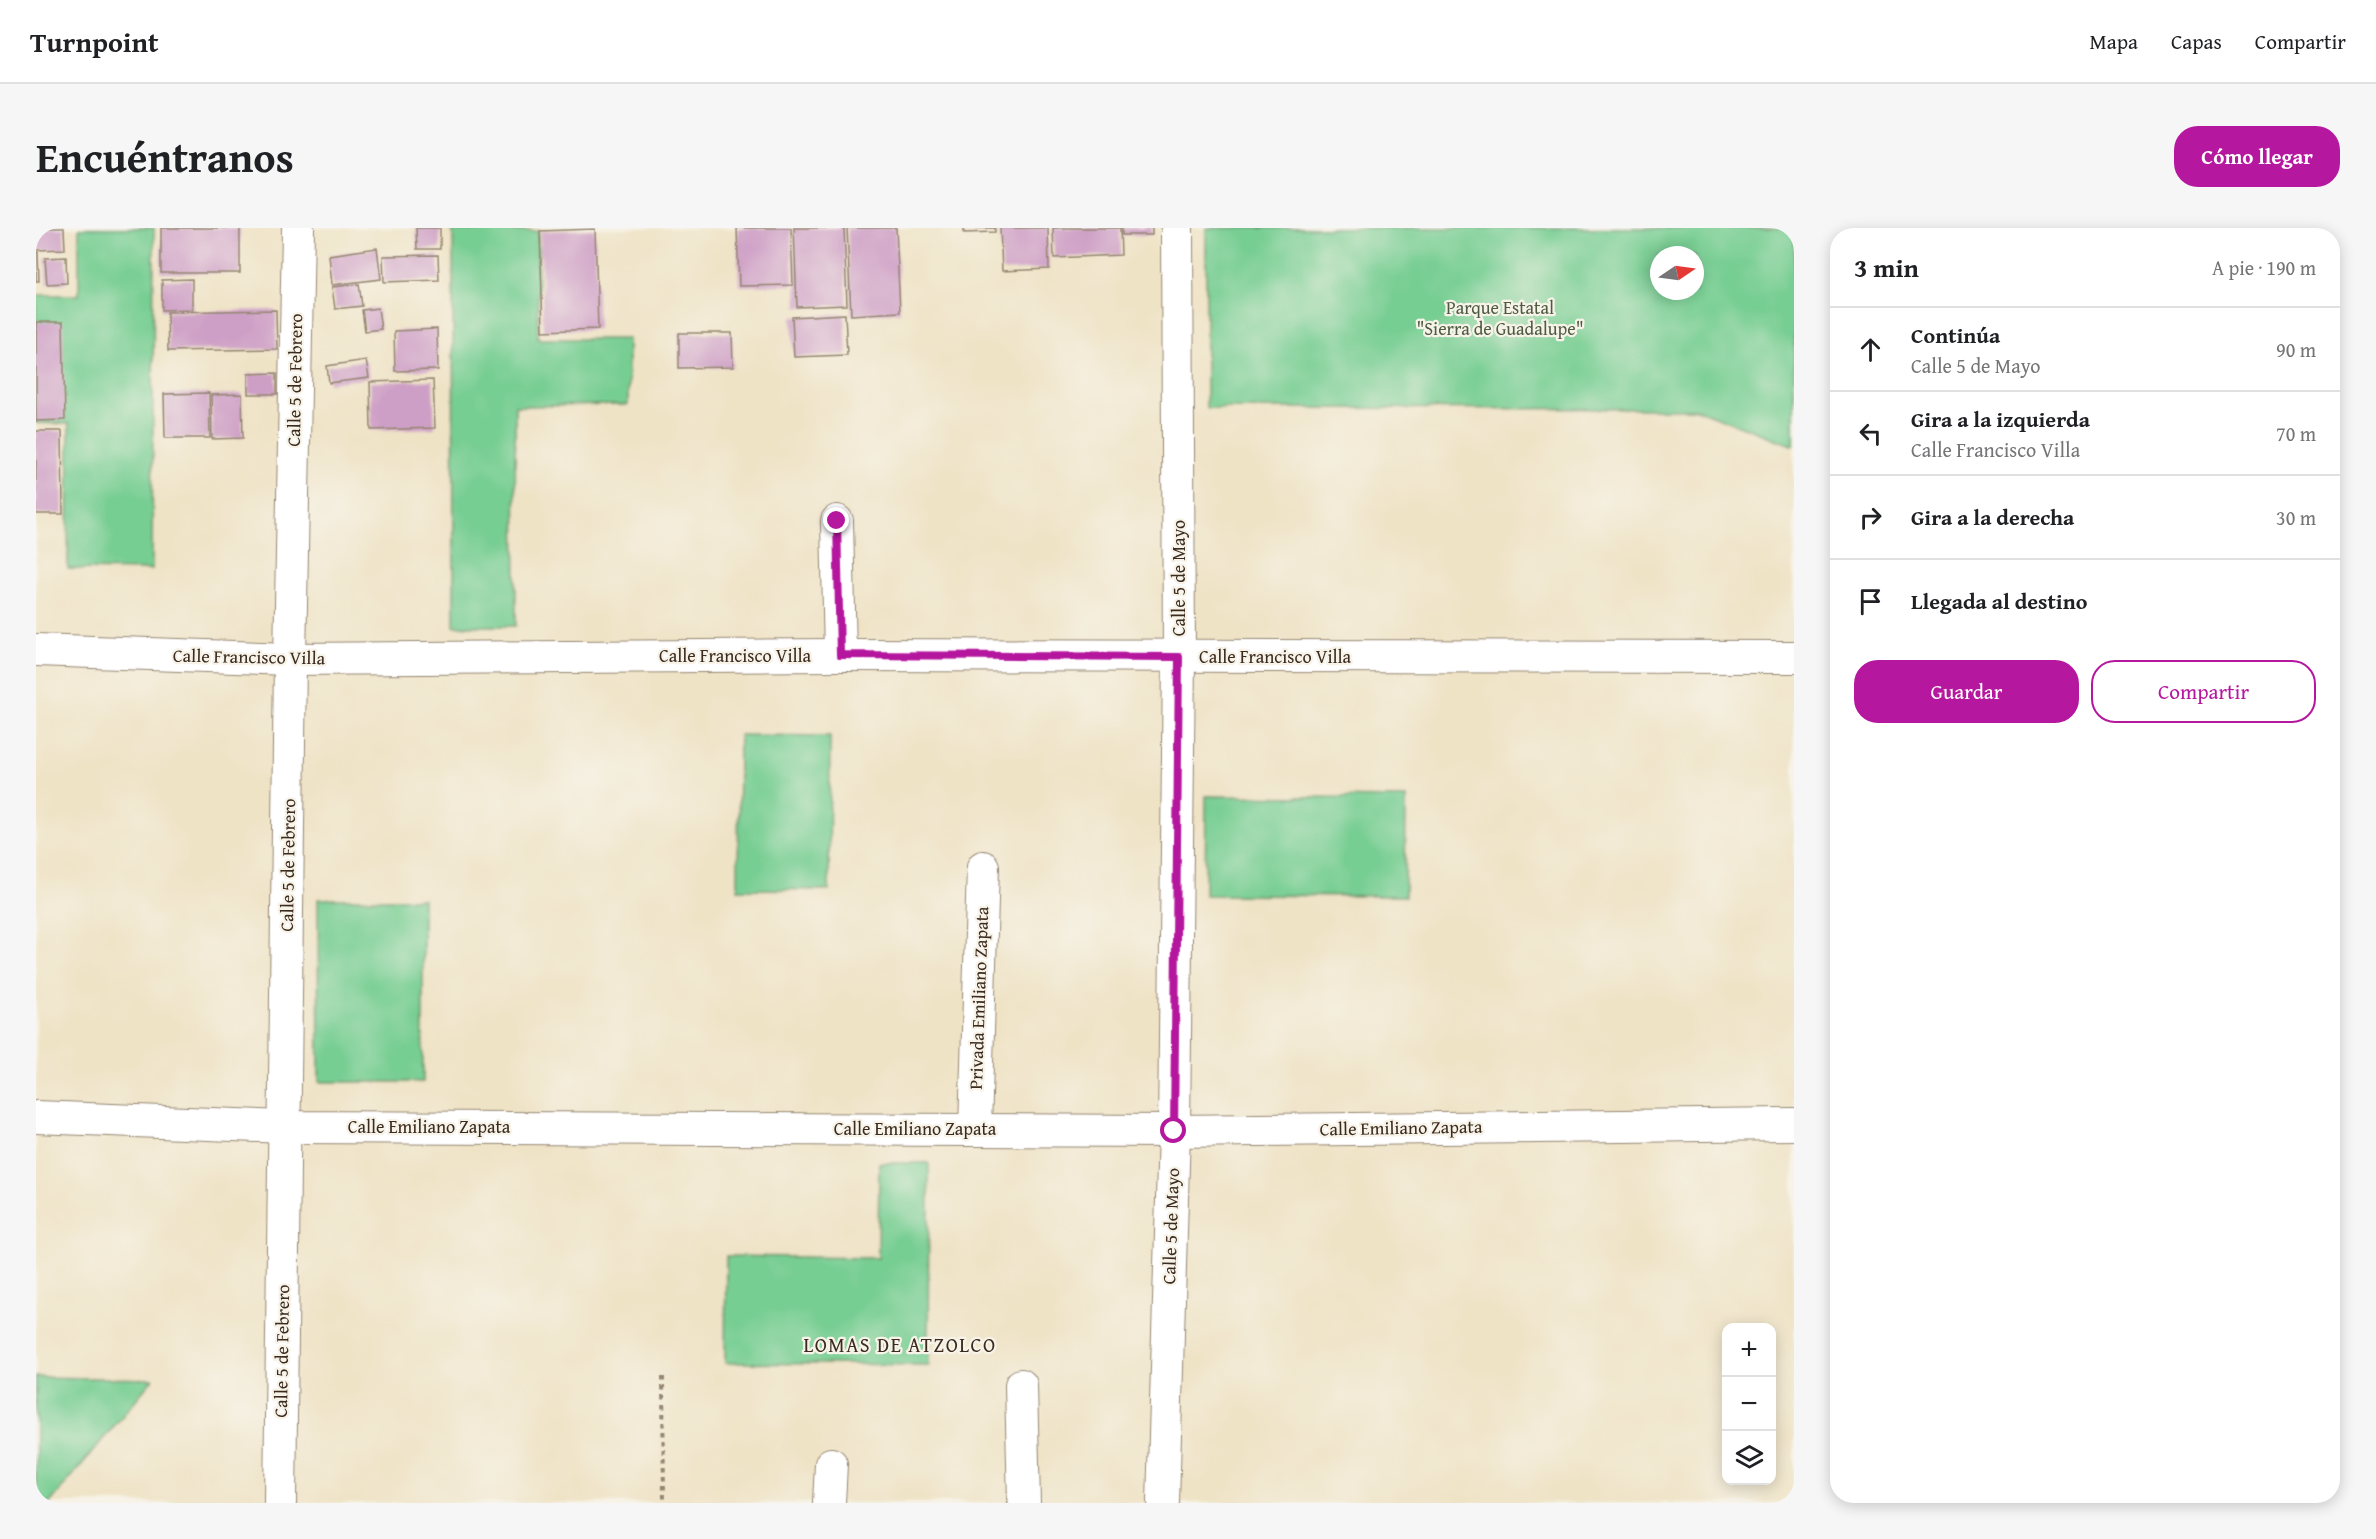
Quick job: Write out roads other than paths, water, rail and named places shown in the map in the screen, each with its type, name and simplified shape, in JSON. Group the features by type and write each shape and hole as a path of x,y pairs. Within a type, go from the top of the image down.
{"street":[{"name":"Calle 5 de Febrero","path":"280,1503 297,228"},
{"name":"Calle 5 de Mayo","path":"1163,1503 1174,1131 1179,657 1177,228"},
{"path":"837,521 840,655"},
{"name":"Calle Francisco Villa","path":"36,650 290,659 840,655 1794,657"},
{"name":"Privada Emiliano Zapata","path":"975,1129 983,867"},
{"name":"Calle Emiliano Zapata","path":"36,1117 285,1127 1174,1131 1794,1124"},
{"path":"1021,1385 1024,1503"},
{"path":"829,1503 831,1464"}],"district":[{"name":"LOMAS DE ATZOLCO","path":"900,1345"}],"park label":[{"name":"Parque Estatal \"Sierra de Guadalupe\"","path":"1500,318"}]}
